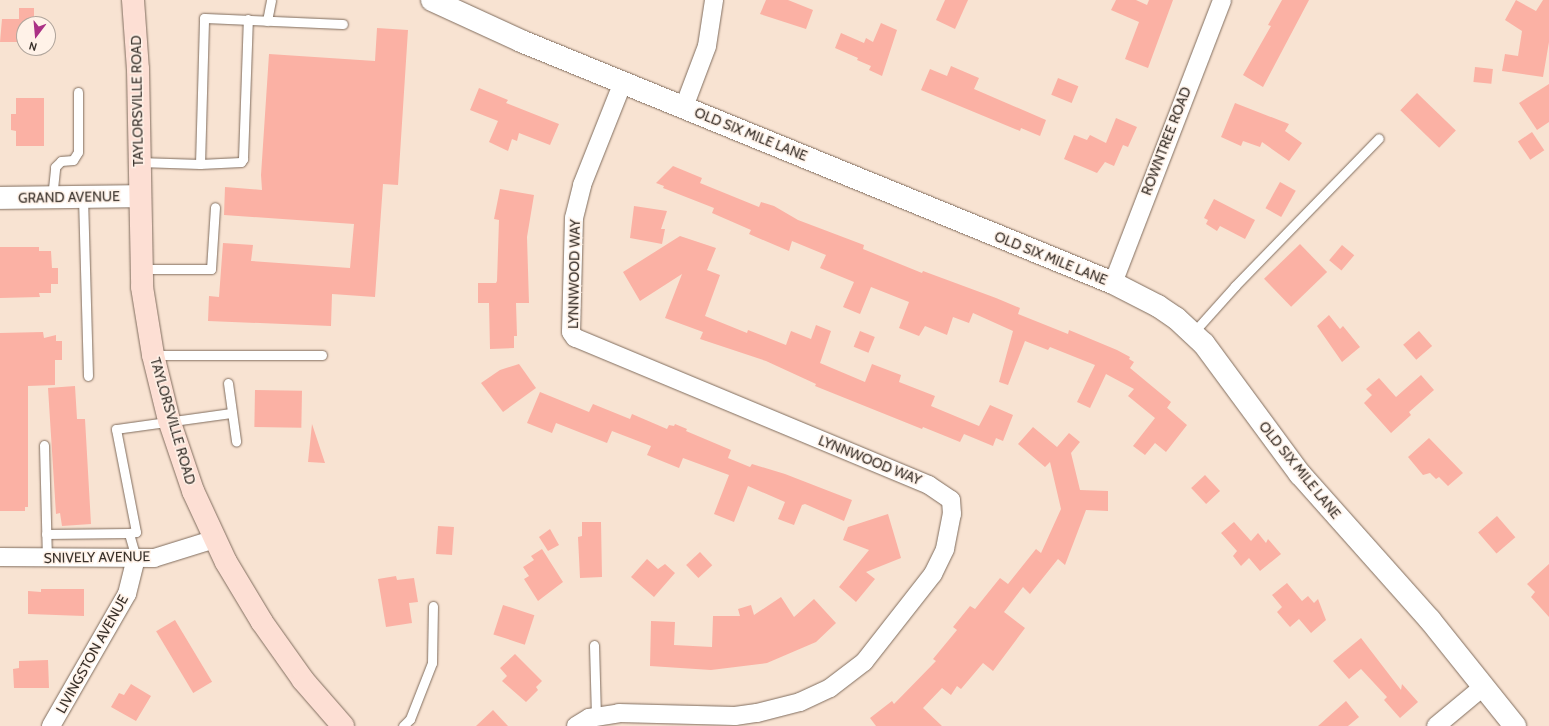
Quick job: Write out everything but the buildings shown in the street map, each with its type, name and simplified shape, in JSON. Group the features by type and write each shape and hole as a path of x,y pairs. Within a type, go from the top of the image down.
{"main road":[{"name":"TAYLORSVILLE ROAD","path":"134,0 138,69 139,196 142,269 153,355 169,420 193,490 215,539 262,622 303,680 343,726"}],"street":[{"name":"OLD SIX MILE LANE","path":"432,0 458,14 1113,283 1158,306 1193,333 1300,474 1430,620 1515,726"},
{"path":"684,107 707,46 714,0"},
{"name":"ROWNTREE ROAD","path":"1113,283 1222,0"},
{"name":"LYNNWOOD WAY","path":"576,726 589,718 619,713 735,716 757,713 800,702 830,688 864,662 933,574 945,549 952,514 951,500 929,485 575,338 571,332 574,218 582,185 623,82"},
{"name":"GRAND AVENUE","path":"0,198 139,196"},
{"name":"SNIVELY AVENUE","path":"0,557 154,558 215,539"},
{"name":"LIVINGSTON AVENUE","path":"51,726 127,594 136,558"},
{"path":"1436,726 1484,686"}],"lane":[{"path":"267,20 271,0"},
{"path":"200,164 203,20 207,18 343,24"},
{"path":"139,162 200,164 241,162 243,159 248,20"},
{"path":"52,198 55,167 61,161 73,160 78,152 78,92"},
{"path":"1193,333 1235,286 1379,138"},
{"path":"83,197 88,376"},
{"path":"142,269 211,270 215,207"},
{"path":"153,355 322,355"},
{"path":"228,383 236,441"},
{"path":"46,534 136,532 116,429 169,420 232,413"},
{"path":"44,445 47,558"},
{"path":"129,533 136,558"},
{"path":"403,726 410,719 432,663 433,606"},
{"path":"594,645 596,717"}]}
